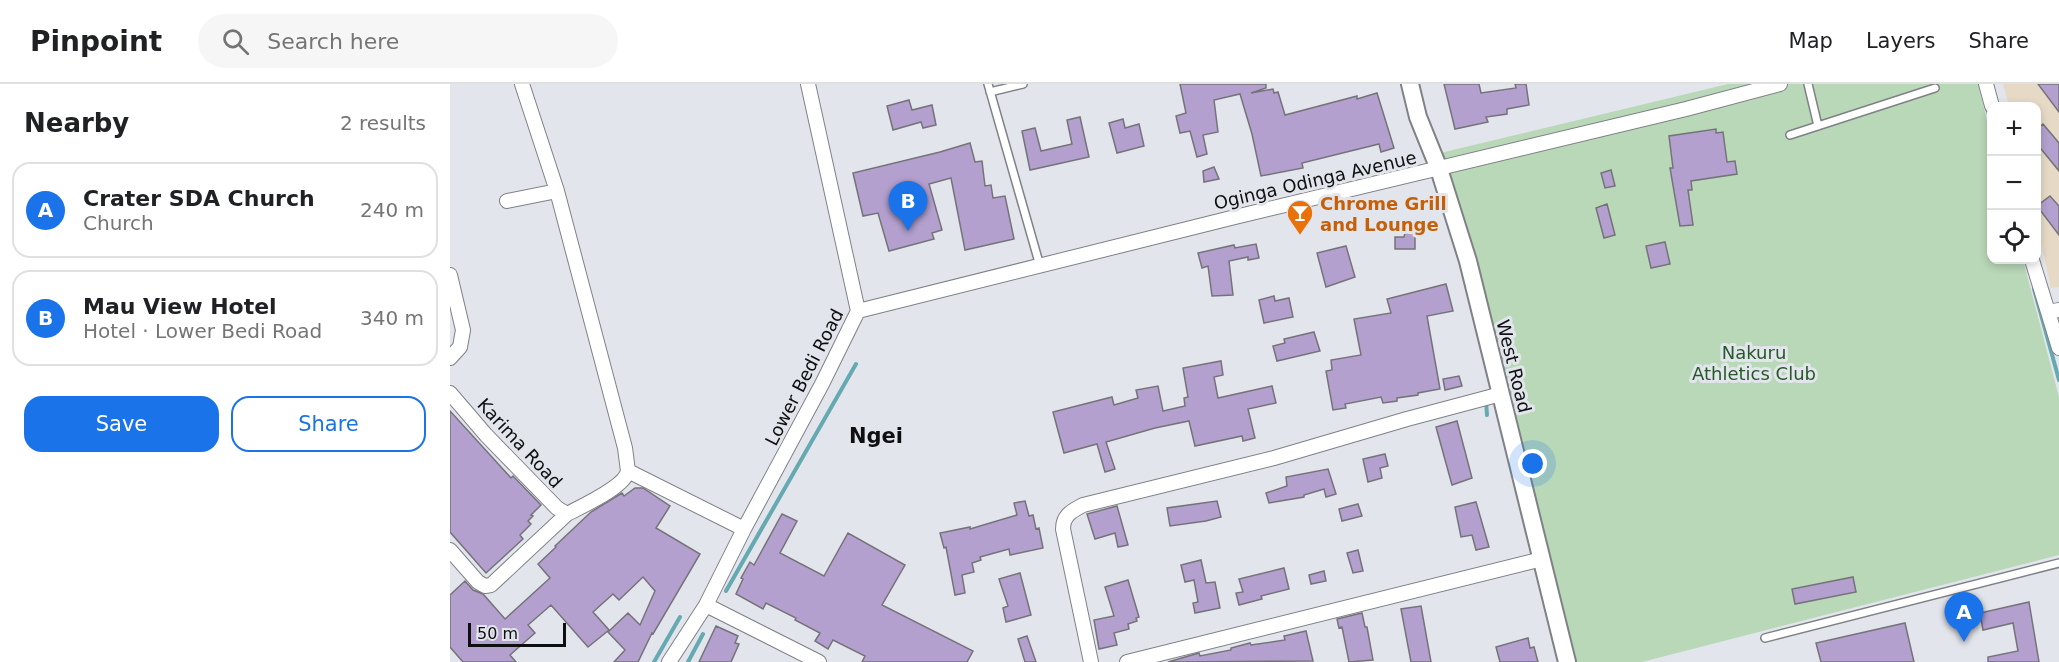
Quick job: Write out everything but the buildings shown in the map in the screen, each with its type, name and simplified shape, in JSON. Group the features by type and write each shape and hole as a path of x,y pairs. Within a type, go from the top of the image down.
{"street":[{"path":"450,550 478,582 485,586 491,585 567,514 619,484 627,477 628,471 625,448 557,191 522,84"},
{"name":"Lower Bedi Road","path":"669,662 706,605 858,311 808,84"},
{"name":"West Road","path":"1410,84 1418,117 1439,169 1468,261 1567,662"},
{"name":"Oginga Odinga Avenue","path":"858,311 1779,84"},
{"path":"1986,84 1991,102"},
{"path":"507,201 557,191"},
{"path":"2034,264 2054,311 2059,348"},
{"path":"450,275 463,330 460,347 450,358"},
{"name":"Karima Road","path":"450,393 494,443 557,508 567,514"},
{"path":"1091,662 1063,529 1063,522 1070,512 1083,505 1274,459 1407,419 1501,394"},
{"path":"628,471 744,529"},
{"path":"1127,662 1542,559"},
{"path":"706,605 818,662"}],"lane":[{"path":"988,84 1040,266"},
{"path":"990,92 1023,84"},
{"path":"1808,84 1818,126"},
{"path":"1790,135 1935,88"},
{"path":"1765,638 2059,563"}],"shaded area":[{"path":"2003,84 2059,84 2059,287 2051,288 2041,244 2041,102 2008,102"}],"green space":[{"name":"Nakuru Athletics Club","path":"1728,84 1978,84 1987,121 1987,264 2024,264 2059,397 2059,555 1642,662 1566,662 1432,155"}],"waterway":[{"path":"2034,289 2059,380"},
{"path":"726,591 856,364"},
{"path":"1486,401 1487,415"},
{"path":"654,662 680,617"},
{"path":"688,662 703,634"}],"place":[{"name":"Mau View Hotel","path":"908,231"},
{"name":"Chrome Grill and Lounge","path":"1300,236"},
{"name":"Crater SDA Church","path":"1964,642"}],"district":[{"name":"Ngei","path":"876,436"}]}
